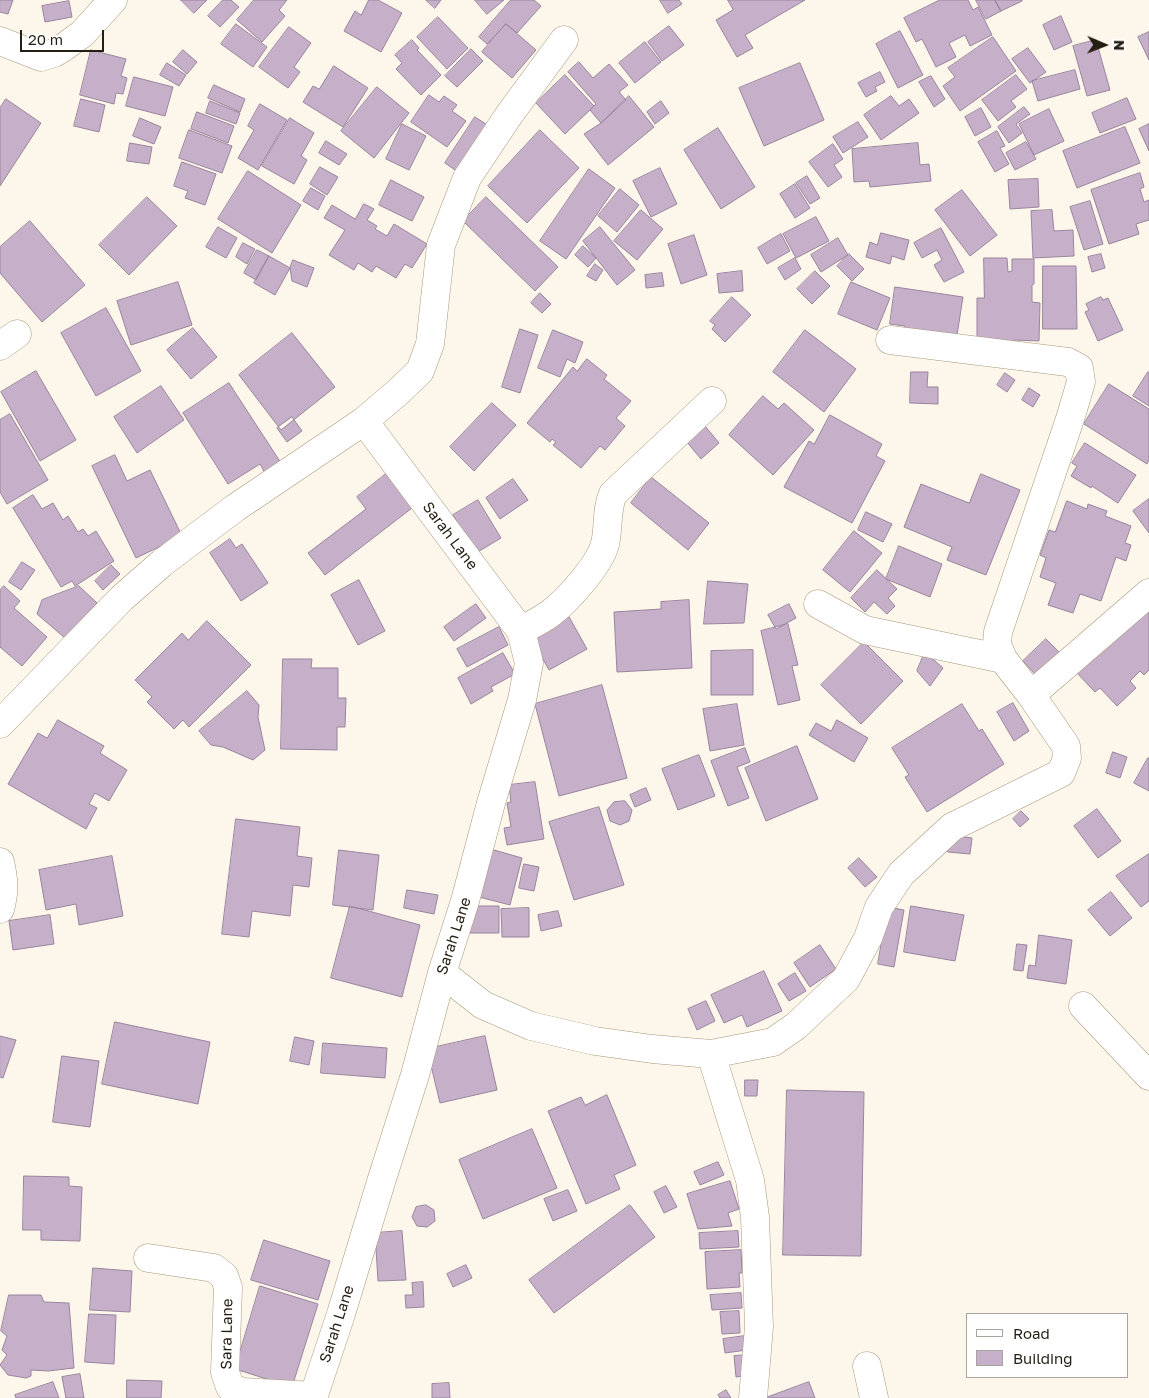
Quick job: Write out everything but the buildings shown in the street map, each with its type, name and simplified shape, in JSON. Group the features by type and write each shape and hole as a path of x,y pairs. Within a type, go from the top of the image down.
{"street":[{"path":"0,41 41,57 54,53 82,34 113,0"},
{"path":"0,724 122,598 162,563 234,508 364,421 420,371 430,344 441,245 467,178 509,115 564,40"},
{"path":"442,973 483,1005 531,1026 596,1041 652,1049 711,1054 773,1042 796,1026 846,979 868,938 878,907 900,874 952,827 1061,773 1067,758 1066,746 1003,658 997,644 998,632 1081,382 1079,368 1068,362 890,340"},
{"path":"521,631 550,614 594,566 603,551 607,536 610,501 613,494 712,401"},
{"name":"Sarah Lane","path":"314,1397 415,1075 442,973 466,901 491,803 522,700 529,663 521,631 364,421"},
{"path":"1031,695 1149,593"},
{"path":"818,604 865,630 1003,658"},
{"path":"0,862 4,881 0,910"},
{"path":"1083,1006 1149,1076"},
{"path":"711,1054 750,1180 755,1217 759,1326 753,1398"},
{"name":"Sara Lane","path":"148,1258 214,1268 224,1276 228,1287 225,1372 230,1387 242,1392 314,1397"},
{"path":"867,1366 874,1398"}]}
